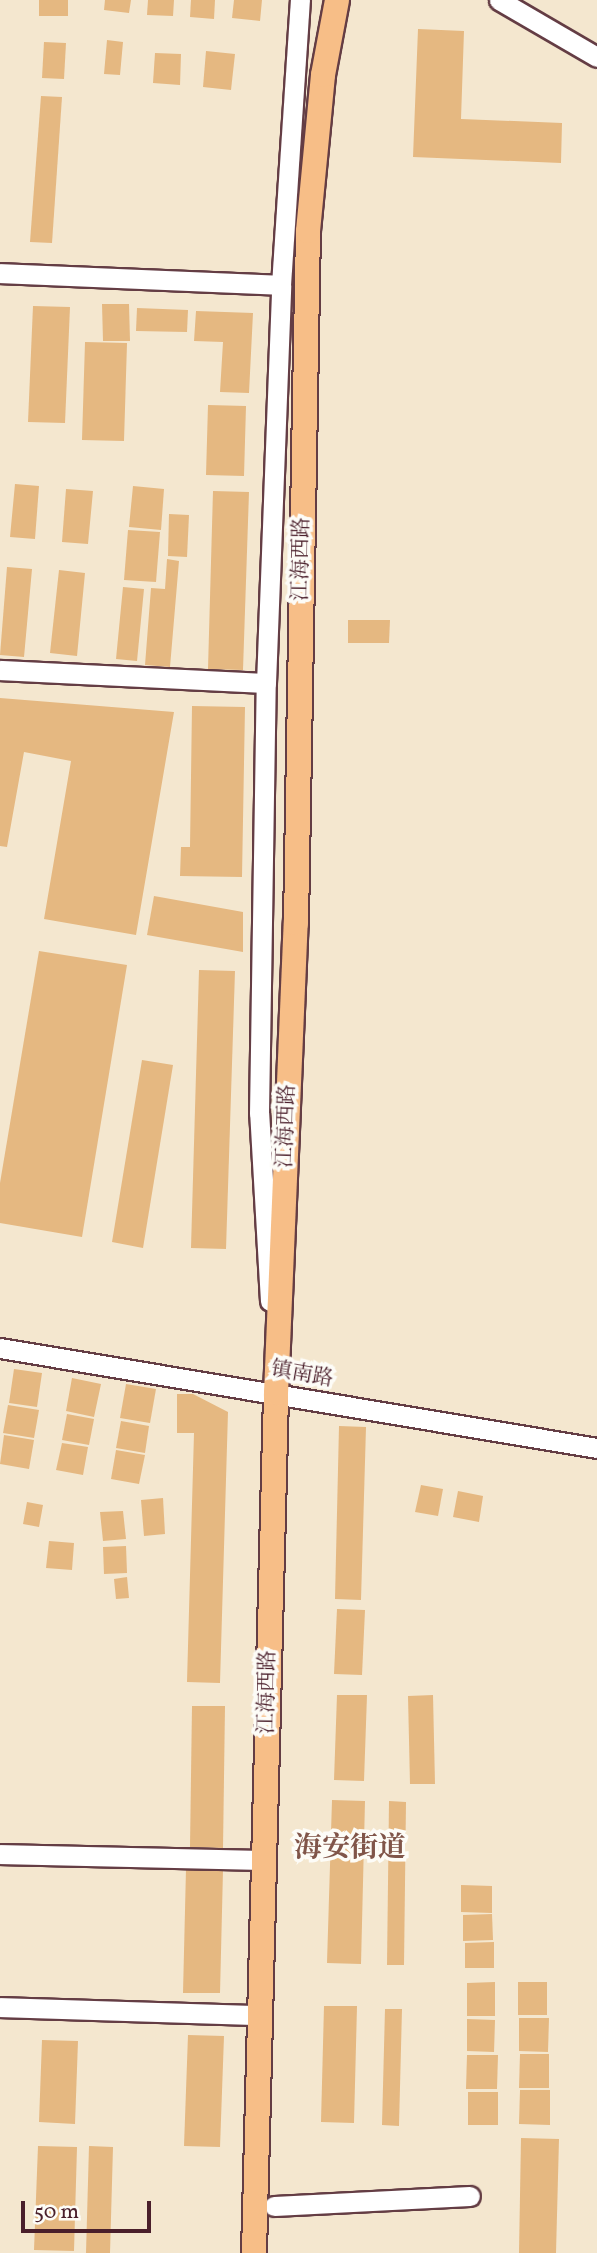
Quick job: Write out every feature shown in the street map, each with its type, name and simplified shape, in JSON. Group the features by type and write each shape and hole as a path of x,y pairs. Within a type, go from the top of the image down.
{"main road":[{"name":"江海西路","path":"254,2253 276,1393 296,923 308,231 323,75 337,0"}],"street":[{"path":"276,1393 259,1113 267,683 281,285 300,0"},
{"path":"499,0 597,57"},
{"path":"0,273 281,285"},
{"path":"0,670 267,683"},
{"name":"镇南路","path":"0,1348 597,1448"},
{"path":"0,1854 264,1860"},
{"path":"0,2007 260,2015"},
{"path":"274,2206 470,2196"}],"building":[{"path":"39,0 68,0 68,16 39,16"},
{"path":"105,0 131,0 129,13 104,10"},
{"path":"148,0 174,0 173,16 147,15"},
{"path":"191,0 215,0 214,19 190,17"},
{"path":"234,0 262,0 260,21 232,18"},
{"path":"418,29 464,31 461,119 562,123 561,163 413,157"},
{"path":"107,40 123,42 120,75 104,74"},
{"path":"44,42 66,43 64,79 42,78"},
{"path":"206,51 235,54 231,90 203,87"},
{"path":"155,53 181,54 180,85 153,83"},
{"path":"41,96 62,97 52,243 30,242"},
{"path":"102,304 129,304 130,341 103,341"},
{"path":"33,306 70,307 65,423 28,422"},
{"path":"137,308 188,310 187,332 136,331"},
{"path":"196,311 253,313 249,393 220,392 223,342 194,341"},
{"path":"85,342 127,343 124,441 82,440"},
{"path":"208,405 246,406 244,476 206,475"},
{"path":"15,484 39,486 35,539 10,537"},
{"path":"133,486 164,489 161,530 129,527"},
{"path":"66,489 93,491 88,544 62,542"},
{"path":"213,491 249,492 243,670 208,669"},
{"path":"169,514 189,515 187,557 168,556"},
{"path":"128,530 160,532 156,582 124,580"},
{"path":"167,559 179,561 170,667 145,665 151,588 165,589"},
{"path":"7,567 32,569 24,657 0,655"},
{"path":"59,570 85,573 77,656 50,653"},
{"path":"123,587 144,589 137,661 116,659"},
{"path":"348,620 390,620 389,643 348,643"},
{"path":"0,698 174,712 136,935 44,919 71,761 24,752 7,847 0,846"},
{"path":"192,706 245,707 242,877 180,876 181,847 190,847"},
{"path":"154,896 243,912 243,952 147,935"},
{"path":"39,951 127,965 82,1237 0,1223 0,1183"},
{"path":"199,970 235,971 226,1249 191,1248"},
{"path":"142,1060 173,1065 143,1248 112,1242"},
{"path":"14,1369 42,1373 37,1407 9,1403"},
{"path":"72,1378 101,1384 94,1417 66,1411"},
{"path":"126,1384 156,1389 150,1423 120,1418"},
{"path":"177,1394 193,1394 228,1412 220,1683 187,1682 194,1433 177,1433"},
{"path":"8,1405 39,1410 34,1438 3,1433"},
{"path":"67,1414 94,1419 89,1445 62,1440"},
{"path":"121,1421 149,1426 145,1453 116,1448"},
{"path":"339,1426 366,1427 361,1600 335,1599"},
{"path":"4,1435 34,1440 29,1469 0,1464"},
{"path":"62,1443 88,1447 83,1475 56,1470"},
{"path":"116,1450 145,1455 139,1484 111,1479"},
{"path":"421,1485 443,1489 438,1516 415,1512"},
{"path":"458,1491 483,1496 479,1522 453,1517"},
{"path":"163,1498 165,1534 144,1536 141,1500"},
{"path":"27,1502 43,1505 39,1527 23,1524"},
{"path":"123,1511 126,1539 103,1541 100,1512"},
{"path":"49,1541 74,1543 72,1570 46,1568"},
{"path":"126,1546 127,1573 104,1574 103,1547"},
{"path":"127,1577 129,1598 116,1599 114,1579"},
{"path":"337,1609 365,1610 362,1675 334,1674"},
{"path":"337,1695 367,1695 364,1781 334,1780"},
{"path":"433,1695 435,1784 410,1784 408,1696"},
{"path":"192,1706 225,1706 223,1848 190,1847"},
{"path":"332,1800 365,1801 361,1964 327,1963"},
{"path":"389,1801 406,1802 404,1965 387,1965"},
{"path":"186,1869 223,1870 220,1993 183,1993"},
{"path":"461,1885 492,1886 492,1913 461,1912"},
{"path":"492,1914 493,1940 463,1941 463,1915"},
{"path":"494,1942 494,1968 465,1968 465,1943"},
{"path":"495,1982 495,2016 467,2016 467,1983"},
{"path":"518,1982 547,1982 547,2015 518,2015"},
{"path":"324,2006 357,2006 354,2123 321,2122"},
{"path":"385,2009 402,2009 399,2126 382,2125"},
{"path":"519,2018 549,2018 548,2052 519,2051"},
{"path":"467,2019 495,2020 494,2052 467,2051"},
{"path":"188,2035 224,2036 220,2147 184,2146"},
{"path":"42,2040 78,2041 75,2124 39,2122"},
{"path":"520,2054 549,2054 549,2088 519,2088"},
{"path":"467,2055 498,2055 497,2089 466,2089"},
{"path":"520,2090 550,2090 550,2125 519,2124"},
{"path":"468,2092 498,2092 498,2125 468,2125"},
{"path":"521,2138 559,2139 556,2253 519,2253"},
{"path":"38,2146 77,2147 74,2251 34,2250"},
{"path":"89,2146 113,2147 110,2253 86,2253"}],"district":[{"name":"海安街道","path":"350,1849"}]}
